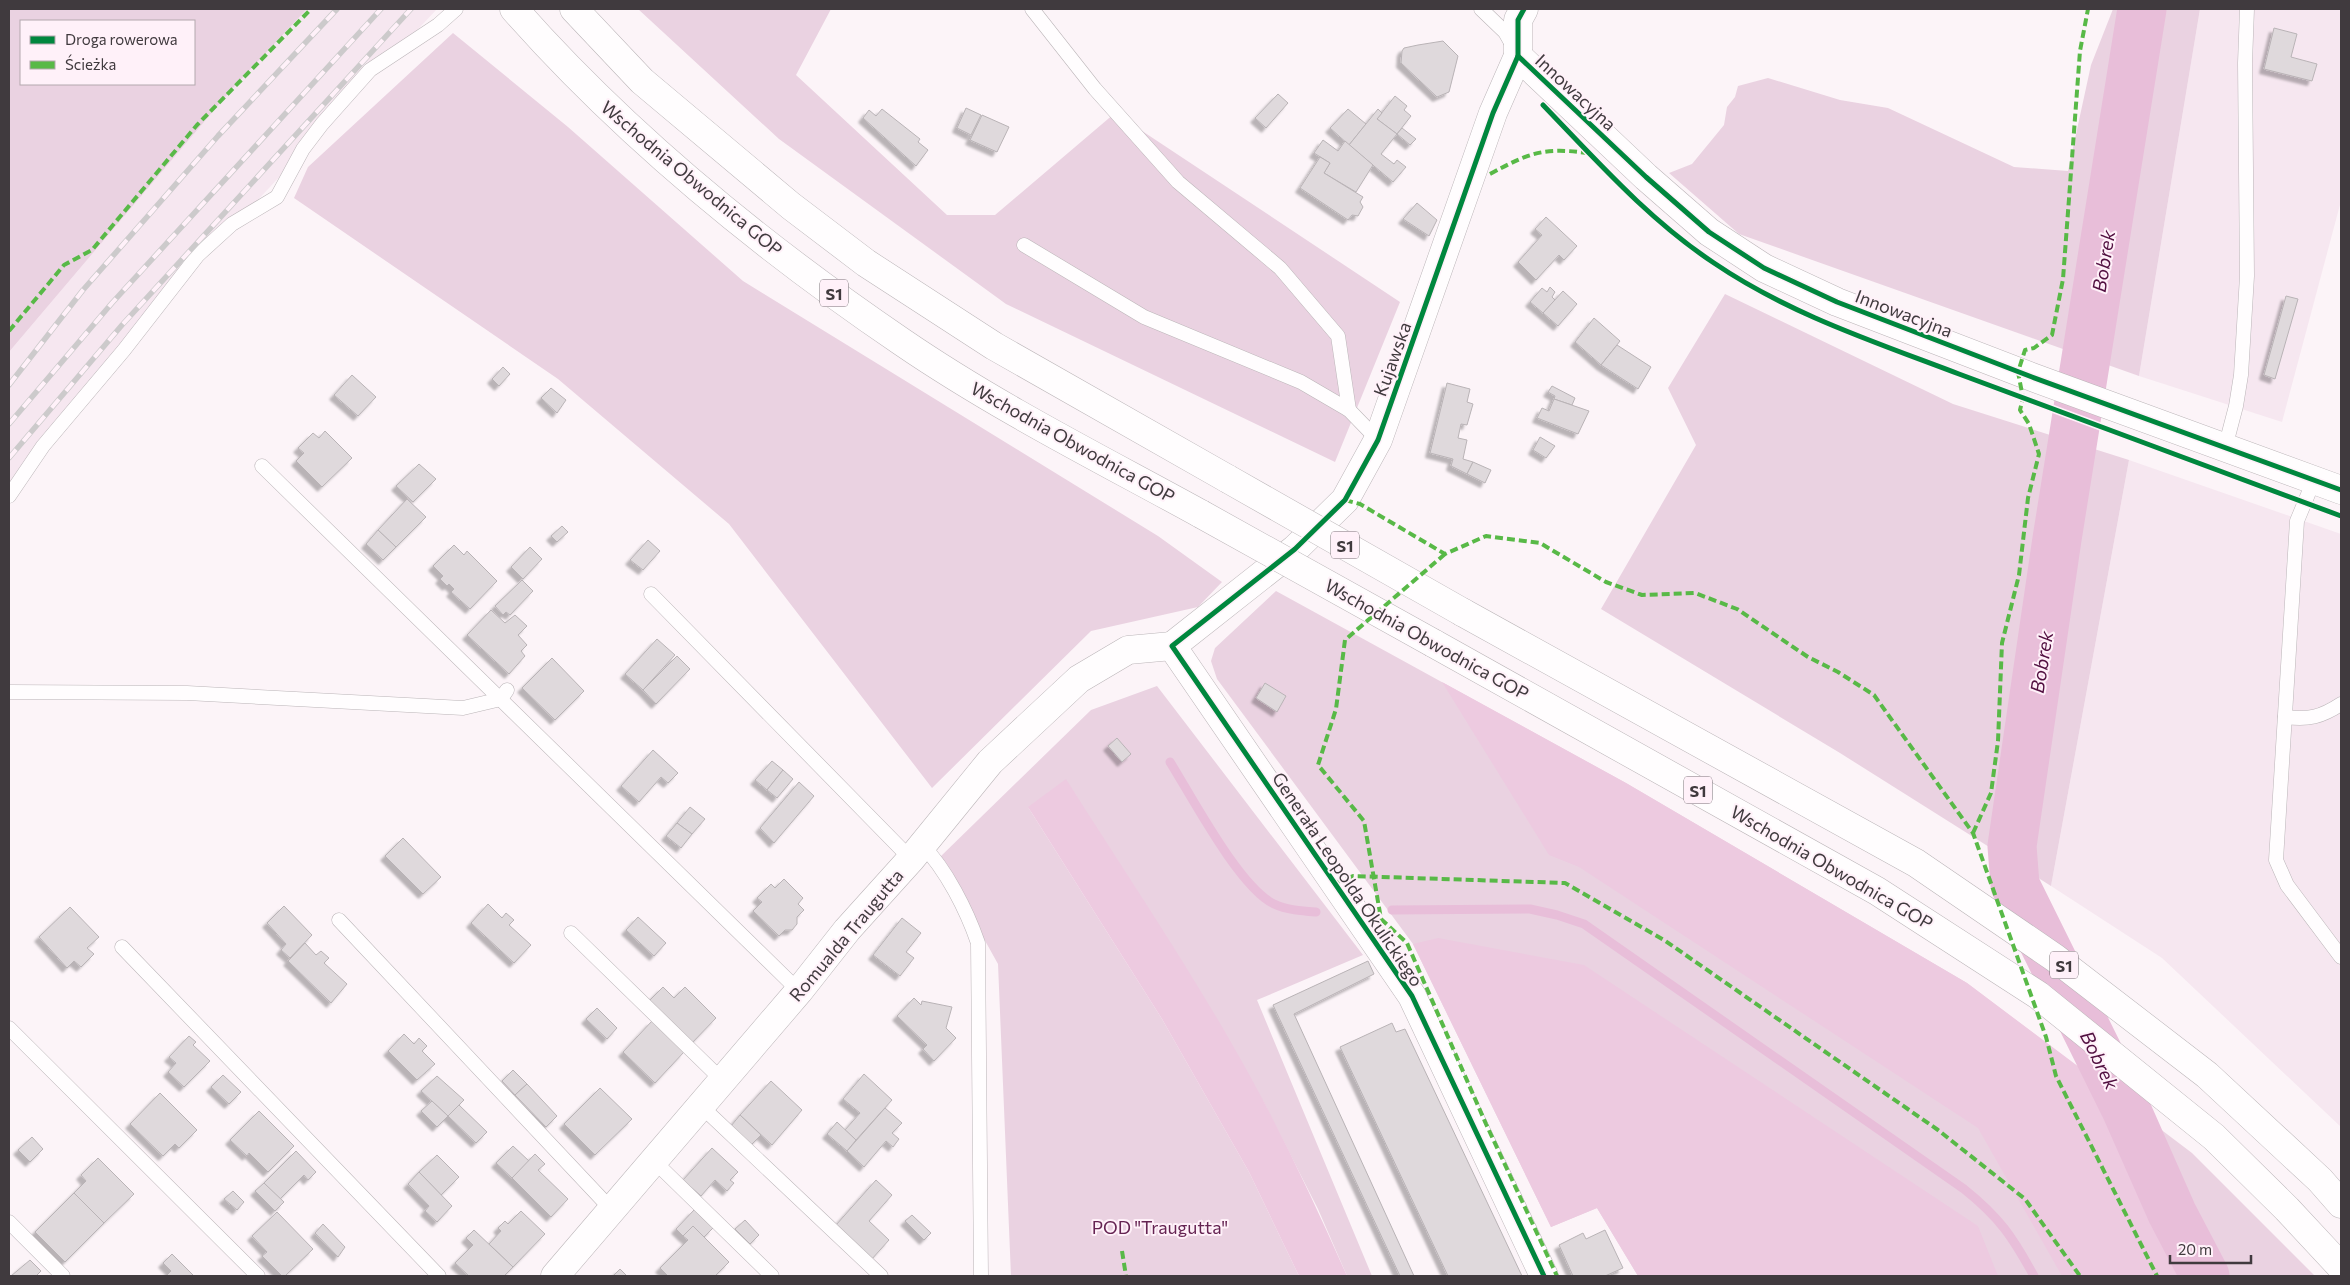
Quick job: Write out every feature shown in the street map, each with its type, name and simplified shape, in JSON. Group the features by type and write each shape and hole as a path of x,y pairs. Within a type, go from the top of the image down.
{"main road":[{"name":"Wschodnia Obwodnica GOP","path":"514,9 558,59 607,107 750,232 903,343 990,397 1877,890 1960,943 2038,996 2214,1137 2287,1209 2341,1267"},
{"name":"S1","path":"574,9 642,81 791,206 866,263 994,346 1462,612 1916,863 2056,958 2208,1075 2320,1180 2341,1204"},
{"name":"Kujawska","path":"1172,646 1305,541 1345,500 1378,440 1493,113 1518,56 1518,20 1524,9"},
{"name":"Innowacyjna","path":"1518,56 1646,177 1709,232 1764,268 1838,302 2032,378 2341,490"},
{"name":"Romualda Traugutta","path":"556,1276 799,991 847,930 916,852 990,762 1079,679 1128,650 1172,646"},
{"name":"Generała Leopolda Okulickiego","path":"1172,646 1412,996 1544,1276"}],"lane":[{"path":"9,496 43,446 124,350 198,255 232,224 277,197 303,149 322,124 370,70 438,25 456,9"},
{"path":"1032,9 1095,88 1178,182 1280,268 1338,336 1349,410"},
{"path":"1481,9 1505,32 1518,56"},
{"path":"2225,448 2236,406 2241,375 2247,276 2245,63 2248,9"},
{"path":"1024,245 1144,317 1300,382 1349,410 1378,440"},
{"path":"262,466 504,694 799,991"},
{"path":"2314,480 2297,521 2276,860 2287,885 2341,957"},
{"path":"651,594 916,852 932,856 970,920 978,943 981,1276"},
{"path":"9,692 187,694 463,708 504,694"},
{"path":"2285,718 2305,720 2327,713 2341,704"},
{"path":"339,920 612,1210"},
{"path":"571,932 722,1081"},
{"path":"122,947 439,1276"},
{"path":"9,1028 258,1276"},
{"path":"701,1106 881,1276"},
{"path":"654,1161 772,1276"},
{"path":"9,1222 63,1276"}],"shaded area":[{"path":"307,9 437,9 193,269 9,489 9,352 232,89"},
{"path":"2200,9 2341,9 2341,201 2282,422 2139,376"},
{"path":"2129,460 2341,534 2341,1127 2162,958 2051,886"},
{"path":"1442,682 1626,783 1967,983 2083,1070 2185,1276 2062,1276 1978,1128 1579,867 1549,855"},
{"path":"1066,779 1218,1019 1297,1167 1347,1276 1299,1276 1249,1172 1162,1019 1028,807"},
{"path":"1438,938 1584,965 1978,1226 1998,1276 1638,1276 1597,1208 1551,1227 1413,944"}],"green space":[{"path":"9,9 307,9 232,89 9,352"},
{"path":"638,9 831,9 796,75 947,215 995,215 1115,113 1400,302 1335,462 1006,304 779,139"},
{"path":"2113,9 2200,9 2139,376 1739,234 1669,173 1692,164 1724,125 1727,107 1735,97 1738,86 1768,78 1840,100 1888,108 2014,167 2068,171 2091,65"},
{"path":"453,33 568,127 743,281 1158,536 1222,582 1198,607 1091,631 932,788 729,524 558,379 294,198 308,167"},
{"path":"1725,294 1953,404 2129,460 2051,886 1840,753 1601,609 1696,445 1668,388"},
{"path":"1276,591 1626,783 1967,983 2192,1153 2315,1276 1638,1276 1597,1208 1551,1227 1413,944 1217,679 1211,661 1215,648"},
{"name":"POD \"Traugutta\"","path":"1157,686 1363,955 1257,1000 1372,1276 1347,1276 1318,1209 1263,1101 1028,807 1162,1019 1249,1172 1299,1276 1011,1276 998,964 939,858 1091,710"}],"building":[{"path":"2274,28 2297,34 2291,57 2317,64 2312,81 2264,69"},
{"path":"1443,41 1458,56 1449,92 1437,97 1401,63 1402,51 1404,48"},
{"path":"1278,94 1288,103 1266,128 1255,118"},
{"path":"1395,96 1407,106 1404,110 1411,116 1397,134 1377,119"},
{"path":"966,108 981,115 971,135 957,128"},
{"path":"882,109 920,139 918,142 928,150 916,166 863,118 869,110 876,116"},
{"path":"1348,109 1366,124 1349,145 1330,128"},
{"path":"1378,109 1382,113 1377,119 1397,134 1381,154 1394,164 1397,160 1406,167 1393,182 1349,145"},
{"path":"982,115 1009,127 997,152 970,140"},
{"path":"1402,128 1416,139 1410,145 1397,134"},
{"path":"1323,140 1338,151 1345,141 1373,165 1356,192 1324,173 1330,163 1314,153"},
{"path":"1320,157 1330,163 1324,173 1363,197 1360,202 1363,207 1358,216 1352,215 1348,220 1300,188"},
{"path":"1417,203 1437,220 1429,236 1403,219"},
{"path":"1546,217 1577,246 1564,260 1559,255 1536,280 1518,262 1542,235 1535,229"},
{"path":"1550,287 1555,292 1552,297 1555,300 1543,313 1530,302 1542,288 1547,292"},
{"path":"1563,291 1577,304 1558,326 1543,313"},
{"path":"2286,296 2298,299 2275,379 2264,375"},
{"path":"1594,318 1620,341 1601,365 1575,342"},
{"path":"1617,345 1651,367 1638,389 1601,365"},
{"path":"503,367 510,374 499,386 492,379"},
{"path":"352,375 376,397 358,416 334,395"},
{"path":"1447,383 1470,389 1467,402 1473,404 1467,425 1461,424 1458,438 1467,440 1463,459 1473,462 1467,474 1451,466 1453,459 1430,453"},
{"path":"1552,386 1575,398 1572,405 1554,399 1555,396 1548,392"},
{"path":"551,388 566,400 557,413 541,398"},
{"path":"1554,399 1589,411 1578,434 1537,418 1542,408 1549,411"},
{"path":"325,431 352,458 322,487 296,461 304,453 298,448 313,433 319,438"},
{"path":"1540,437 1555,446 1546,458 1533,450"},
{"path":"1473,462 1491,470 1485,483 1467,474"},
{"path":"419,464 436,479 413,502 396,486"},
{"path":"407,499 426,517 396,547 378,530"},
{"path":"562,526 568,532 557,542 551,536"},
{"path":"378,530 396,547 383,560 366,544"},
{"path":"648,540 660,551 643,570 630,560"},
{"path":"454,545 464,555 467,551 497,581 470,609 451,592 454,589 449,584 447,586 440,579 443,576 433,566"},
{"path":"530,547 542,559 523,579 511,567"},
{"path":"522,580 533,591 510,615 506,612 503,615 495,606"},
{"path":"491,610 505,623 515,615 527,626 518,635 527,645 521,651 525,656 509,674 467,635"},
{"path":"657,639 675,655 643,690 625,674"},
{"path":"677,656 690,669 656,704 643,690"},
{"path":"552,658 584,691 555,720 522,688"},
{"path":"1265,683 1286,696 1277,712 1256,698"},
{"path":"1117,738 1131,754 1122,762 1108,746"},
{"path":"653,750 678,773 668,783 661,777 639,802 621,786"},
{"path":"772,761 783,770 767,790 755,780"},
{"path":"783,770 793,779 777,798 767,790"},
{"path":"799,782 814,796 774,843 760,828"},
{"path":"690,807 705,819 692,834 677,823"},
{"path":"677,823 692,834 681,848 666,836"},
{"path":"403,838 441,877 423,894 385,856"},
{"path":"784,879 803,898 798,904 804,910 797,917 797,924 792,930 785,930 779,936 753,911 762,902 757,898 771,884 775,888"},
{"path":"488,904 502,918 506,913 514,920 509,925 531,945 514,963 471,923"},
{"path":"284,906 312,935 290,958 281,950 286,944 267,923"},
{"path":"70,907 99,937 87,948 94,954 81,967 74,961 67,968 39,937"},
{"path":"638,917 666,943 654,956 626,930"},
{"path":"902,918 921,933 906,952 914,958 900,976 873,955"},
{"path":"305,943 316,955 321,951 329,958 324,963 347,984 331,1003 288,961"},
{"path":"1368,961 1374,974 1294,1014 1414,1276 1400,1276 1273,1005"},
{"path":"663,987 674,998 685,987 716,1018 691,1044 649,1001"},
{"path":"914,998 921,1005 922,1001 952,1007 946,1028 956,1038 934,1061 923,1049 927,1045 897,1016"},
{"path":"597,1008 617,1028 607,1039 586,1019"},
{"path":"652,1021 684,1052 655,1083 623,1052"},
{"path":"1392,1023 1396,1032 1405,1029 1522,1276 1448,1276 1340,1047"},
{"path":"404,1034 414,1044 419,1038 427,1046 422,1051 435,1064 417,1080 388,1051"},
{"path":"189,1036 196,1042 193,1045 210,1061 184,1087 168,1072 176,1063 169,1057"},
{"path":"513,1070 527,1084 515,1095 502,1081"},
{"path":"864,1074 892,1100 856,1140 845,1130 860,1113 843,1099"},
{"path":"223,1075 241,1092 229,1104 211,1087"},
{"path":"437,1076 464,1100 448,1116 421,1091"},
{"path":"771,1081 802,1110 772,1145 740,1115"},
{"path":"527,1084 557,1116 546,1127 515,1095"},
{"path":"600,1088 632,1119 595,1155 564,1124"},
{"path":"160,1093 197,1130 179,1148 175,1144 163,1156 130,1124"},
{"path":"432,1101 448,1116 437,1127 421,1111"},
{"path":"459,1105 487,1132 476,1143 448,1116"},
{"path":"885,1108 902,1123 892,1133 899,1139 893,1147 886,1141 864,1167 847,1151"},
{"path":"259,1111 294,1146 268,1172 249,1153 247,1156 230,1140"},
{"path":"740,1115 761,1135 751,1145 731,1126"},
{"path":"837,1122 856,1140 847,1151 827,1134"},
{"path":"32,1137 43,1149 30,1162 18,1150"},
{"path":"513,1146 529,1161 512,1178 496,1163"},
{"path":"712,1148 738,1172 730,1180 734,1183 727,1191 715,1180 701,1196 683,1180"},
{"path":"296,1151 316,1172 308,1180 304,1175 280,1199 264,1183"},
{"path":"535,1154 545,1164 538,1170 568,1199 551,1217 512,1178"},
{"path":"437,1155 459,1177 441,1195 419,1172"},
{"path":"98,1158 134,1194 104,1223 74,1193 86,1181 81,1175"},
{"path":"419,1172 452,1206 437,1222 425,1211 429,1206 408,1184"},
{"path":"876,1180 892,1195 869,1221 889,1240 871,1260 836,1225"},
{"path":"264,1183 284,1202 275,1211 255,1191"},
{"path":"233,1191 244,1202 237,1210 224,1199"},
{"path":"74,1193 104,1223 65,1262 35,1232"},
{"path":"694,1210 713,1228 704,1237 693,1226 683,1236 676,1229"},
{"path":"521,1211 545,1234 513,1267 489,1244 501,1231 498,1228 505,1221 508,1224"},
{"path":"277,1212 313,1249 285,1276 282,1276 262,1256 267,1252 252,1236"},
{"path":"912,1215 931,1233 924,1240 905,1221"},
{"path":"745,1220 759,1235 750,1244 735,1229"},
{"path":"323,1224 345,1247 338,1257 315,1233"},
{"path":"693,1226 729,1262 715,1276 668,1276 660,1268 688,1240 683,1236"},
{"path":"474,1230 513,1267 504,1276 469,1276 455,1263 473,1245 466,1238"},
{"path":"1605,1230 1623,1268 1605,1276 1573,1276 1559,1245 1583,1233 1586,1239"},
{"path":"172,1254 194,1276 166,1276 171,1271 163,1263"},
{"path":"30,1260 41,1271 36,1276 11,1276"},
{"path":"620,1269 627,1276 613,1276"}],"waterway":[{"name":"Bobrek","path":"2142,9 2057,539 2012,846 2015,885 2126,1109 2172,1213 2205,1276"},
{"path":"1170,762 1217,840 1246,880 1260,894 1274,904 1284,908 1316,912"},
{"path":"1392,910 1530,909 1584,924 1964,1189 1987,1209 2004,1228 2034,1276"}],"railway":[{"path":"9,385 83,290 218,136 337,9"},
{"path":"9,424 112,303 381,9"},
{"path":"9,458 122,325 411,9"}],"marked path":[{"path":"9,331 64,265 92,250 197,125 311,9"},
{"path":"1973,833 1991,793 1998,741 2002,643 2019,575 2028,498 2039,454 2029,424 2020,410 2023,398 2018,372 2025,350 2034,348 2052,335 2063,279 2080,51 2088,9"},
{"path":"1490,174 1515,161 1537,153 1547,151 1587,153"},
{"path":"1345,500 1360,504 1445,554 1486,536 1540,543 1606,582 1642,595 1695,593 1737,609 1808,657 1838,672 1874,695 1973,833 2046,1037 2056,1076 2157,1276"},
{"path":"1445,554 1345,640 1336,709 1318,765 1364,821 1381,919 1407,943 1486,1124 1557,1276"},
{"path":"1335,883 1353,876 1565,883 1664,940 1938,1130 2025,1199 2080,1276"},
{"path":"1122,1251 1126,1276"}],"cycle path":[{"path":"1524,9 1518,20 1518,56 1493,113 1378,440 1345,500 1295,549 1172,646 1412,996 1544,1276"},
{"path":"1518,56 1646,177 1709,232 1764,268 1837,302 2032,377 2341,490"},
{"path":"1543,105 1624,189 1667,228 1714,263 1772,297 1833,326 1864,338 2341,516"}]}
